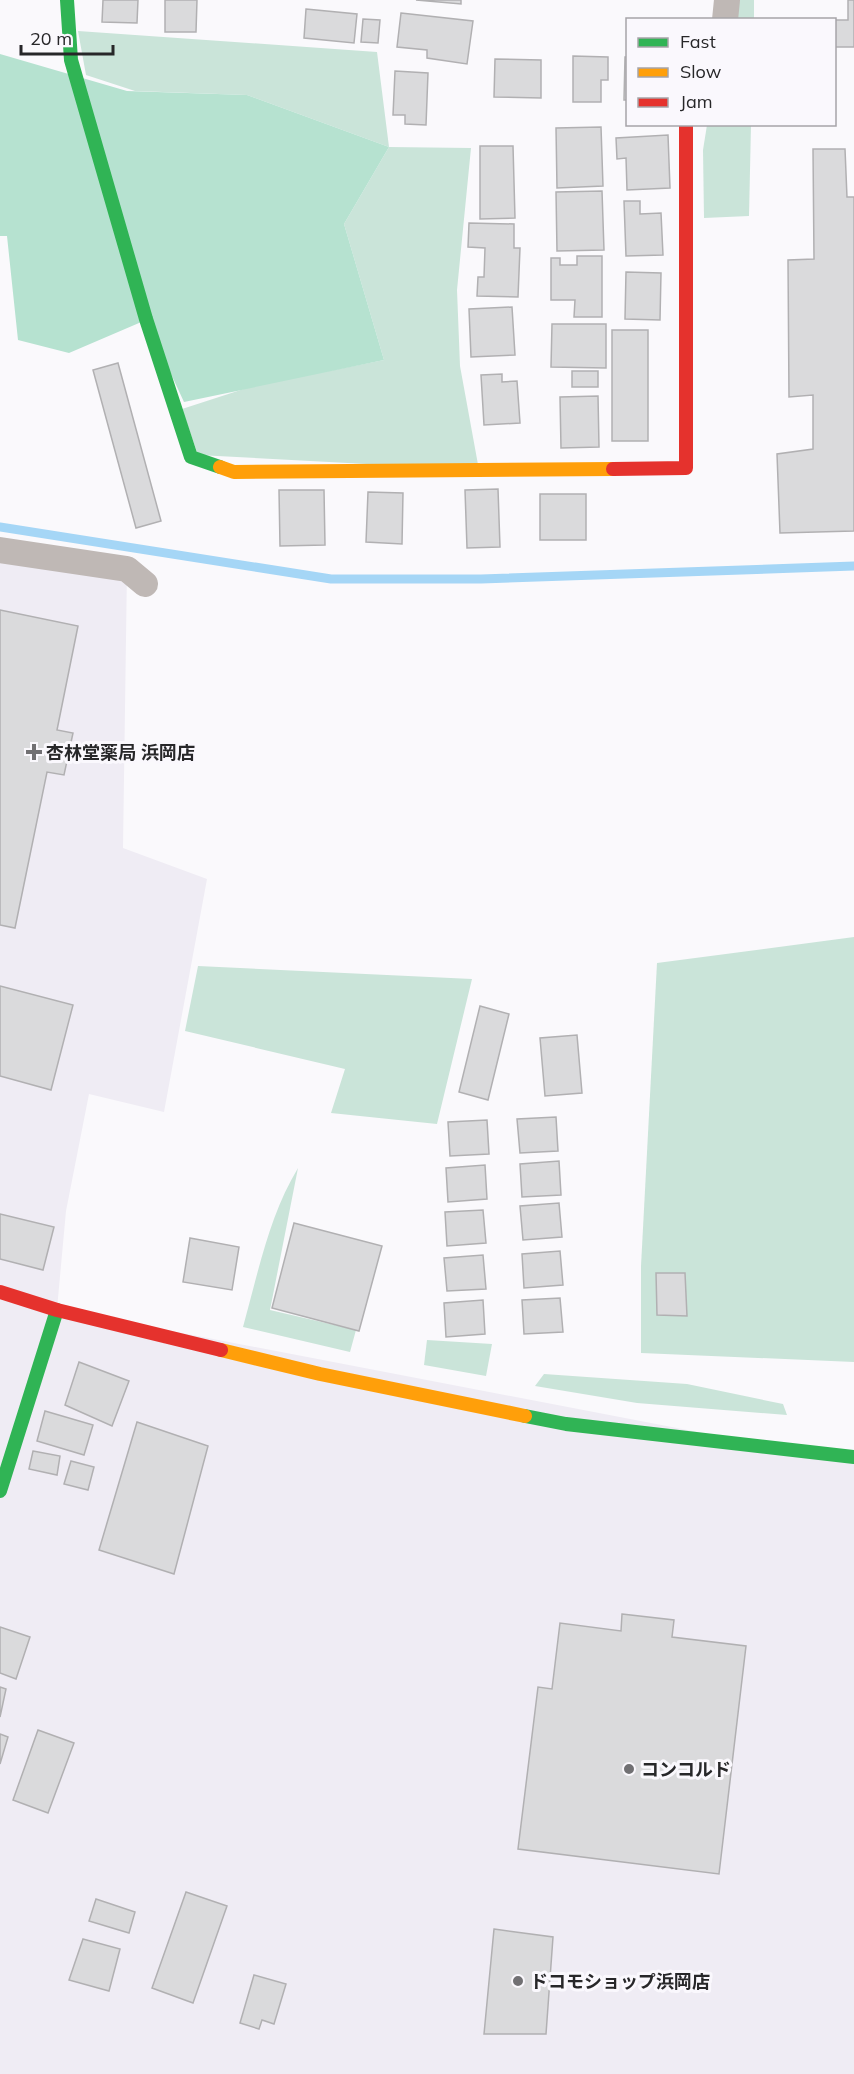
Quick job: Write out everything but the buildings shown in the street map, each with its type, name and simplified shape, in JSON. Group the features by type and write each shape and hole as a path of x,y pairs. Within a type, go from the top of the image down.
{"street":[{"path":"67,0 70,60 146,320 191,457 234,472 686,468 686,126"},
{"path":"725,18 727,0"},
{"path":"0,550 126,569 145,584"},
{"path":"0,1292 57,1310 320,1374 566,1424 766,1449 854,1457"},
{"path":"0,1491 57,1310"}],"shaded area":[{"path":"0,560 127,569 123,848 207,879 164,1112 89,1094 66,1211 57,1309 854,1462 854,2074 0,2074"}],"green space":[{"path":"738,0 754,0 754,18 737,18"},
{"path":"78,31 377,52 389,147 247,95 135,91 86,75"},
{"path":"0,54 127,91 247,95 389,147 344,224 384,360 184,402 146,320 69,353 18,340 7,236 0,236"},
{"path":"707,126 751,126 749,216 704,218 703,150"},
{"path":"389,147 471,148 457,290 460,366 479,470 198,455 182,409 253,386 384,360 344,224"},
{"path":"854,937 854,1362 641,1353 641,1266 657,963"},
{"path":"198,966 472,979 437,1124 331,1113 345,1069 185,1031"},
{"path":"298,1168 270,1310 356,1330 350,1352 243,1327 272,1225"},
{"path":"427,1340 492,1344 486,1376 424,1365"},
{"path":"544,1374 687,1384 783,1404 787,1415 637,1403 535,1386"}],"waterway":[{"path":"0,527 331,579 481,579 854,566"}],"traffic: fast":[{"path":"67,0 71,60 146,319 191,457 220,467"},
{"path":"0,1491 57,1310"},
{"path":"525,1416 566,1424 854,1457"}],"traffic: slow":[{"path":"220,467 234,472 613,469"},
{"path":"221,1350 320,1374 525,1416"}],"traffic: jam":[{"path":"613,469 686,468 686,126"},
{"path":"0,1292 57,1310 221,1350"}],"place":[{"name":"杏林堂薬局 浜岡店","path":"34,752"},
{"name":"コンコルド","path":"629,1769"},
{"name":"ドコモショップ浜岡店","path":"518,1981"}]}
